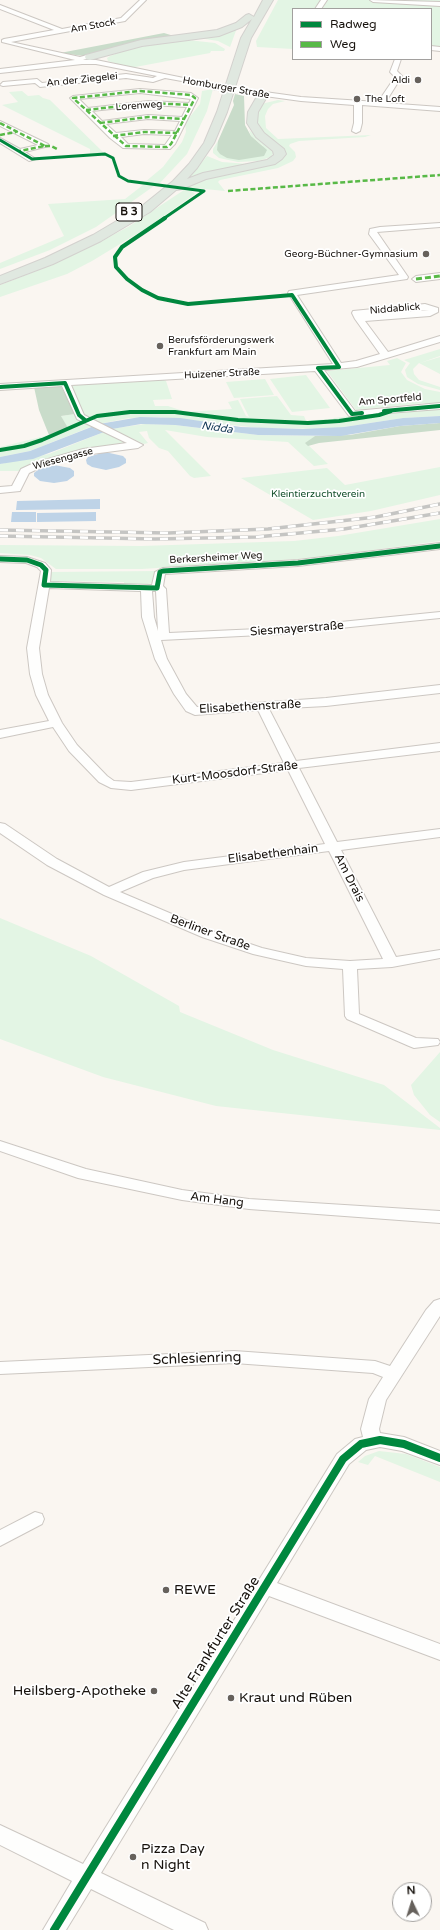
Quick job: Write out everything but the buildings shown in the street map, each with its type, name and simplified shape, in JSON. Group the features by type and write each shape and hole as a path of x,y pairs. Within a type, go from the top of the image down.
{"highway":[{"name":"B 3","path":"0,274 41,258 108,225 137,207 167,183 194,152 206,131 229,57 249,17 266,0"},
{"name":"B 3","path":"0,280 49,261 97,238 132,218 165,194 193,166 209,144 224,106 246,38 266,0"},
{"path":"87,60 147,42 219,33 239,25 249,17"},
{"path":"87,60 126,48 166,40 199,39 221,43"},
{"path":"236,90 257,100"},
{"path":"209,144 209,153 218,159 238,163 259,162 270,159 276,154 274,148 255,134 247,123 247,114 257,100 279,97"},
{"path":"165,194 198,177 264,164 278,157 280,152 278,148 260,135 252,123 252,116 257,100"}],"street":[{"name":"Am Stock","path":"2,41 123,20 143,0"},
{"path":"373,0 440,4"},
{"name":"Am Stock","path":"0,7 62,31"},
{"name":"Homburger Straße","path":"2,41 48,53 162,77 236,90"},
{"path":"0,71 68,64 87,60"},
{"path":"380,105 399,76 393,72 398,60"},
{"name":"An der Ziegelei","path":"3,84 36,81 40,85 126,76 153,80 162,77"},
{"path":"191,95 195,98 192,105 171,144 167,146 126,146 113,136 73,98 140,91 191,95 210,85"},
{"name":"Homburger Straße","path":"257,100 279,97 440,109"},
{"name":"Lorenweg","path":"86,110 149,103 192,105"},
{"path":"356,131 358,124 358,103"},
{"path":"100,123 148,117 185,119"},
{"path":"0,123 45,146"},
{"path":"0,135 16,132"},
{"path":"113,136 144,132 177,133"},
{"path":"0,140 32,158"},
{"path":"19,151 45,146 50,146 57,149"},
{"path":"339,367 292,293 404,277 373,234 373,231 380,229 440,225"},
{"path":"416,279 440,276"},
{"name":"Niddablick","path":"359,319 430,313 435,310 428,307 360,312 356,314 359,319 386,356"},
{"name":"Huizener Straße","path":"0,387 339,367 358,364 440,339"},
{"name":"Am Sportfeld","path":"318,368 352,414 440,406"},
{"name":"Wiesengasse","path":"0,490 16,489 25,471 38,465 93,450 138,444 89,422 79,415 65,383"},
{"name":"Berkersheimer Weg","path":"151,588 160,572 305,562 440,546"},
{"path":"0,559 27,560 39,564 46,570 44,585 151,588"},
{"name":"Kurt-Moosdorf-Straße","path":"44,585 34,634 34,659 40,690 56,723 83,759 104,779 116,785 130,786 440,747"},
{"name":"Elisabethenstraße","path":"151,588 148,617 159,637 169,677 180,694 192,709 197,712 344,700 440,688"},
{"name":"Siesmayerstraße","path":"159,637 303,630 440,615"},
{"name":"Am Drais","path":"262,707 392,963"},
{"path":"0,734 56,723"},
{"name":"Berliner Straße","path":"0,828 52,862 109,892 195,929 243,947 306,962 350,965 392,963 440,954"},
{"name":"Elisabethenhain","path":"109,892 137,879 173,868 440,833"},
{"path":"350,965 352,1016 414,1043 432,1042"},
{"name":"Am Hang","path":"0,1146 84,1174 182,1195 249,1204 440,1217"},
{"path":"440,1305 432,1314 393,1374 374,1411 370,1429 373,1440 404,1444 440,1458"},
{"name":"Schlesienring","path":"0,1368 234,1357 375,1367 393,1374"},
{"name":"Alte Frankfurter Straße","path":"54,1930 85,1877 343,1459 356,1447 373,1440"},
{"path":"0,1539 35,1519"},
{"name":"Alte Frankfurter Straße","path":"265,1586 440,1652"},
{"path":"0,1835 197,1930"}],"green space":[{"path":"278,0 440,0 440,50 432,50 432,8 292,8 292,49 257,47 256,41"},
{"path":"237,28 230,47 218,41 199,38"},
{"path":"164,33 174,36 84,56 60,53"},
{"path":"188,40 215,43 225,49 224,51 211,51 210,53 130,68 108,61 107,58 131,48"},
{"path":"213,89 207,111 187,154 159,184 145,182 163,167 182,142 186,132 185,123 200,104 202,91"},
{"path":"22,91 28,96 39,95 50,100 104,153 90,154 90,149 2,105 18,102 9,92"},
{"path":"235,94 244,96 245,125 251,136 267,150 264,156 239,160 227,158 220,154 217,150 218,141 234,105 233,101"},
{"path":"278,100 285,101 273,104 268,109 265,116 266,128 278,139 371,135 365,137 299,141 290,144 289,146 295,152 296,157 293,161 278,168 220,180 218,182 225,191 184,187 191,182 280,160 259,129 256,113 261,104"},
{"path":"249,130 273,150 271,157 258,161 238,162 219,158 213,153 213,149 218,141 218,150 263,146 251,136"},
{"path":"207,156 222,162 249,164 188,179"},
{"path":"143,185 154,186 96,227 50,250 0,269 0,263 64,236 48,204 125,199"},
{"path":"184,190 192,191 195,194 148,227 92,261 67,274 0,297 0,285 39,270 103,240 128,227"},
{"path":"440,349 440,356 420,363 440,357 440,374 419,363 413,369 414,374 419,380 440,387 440,390 418,384 407,377 405,370 410,363 404,360"},
{"path":"397,358 406,363 401,372 407,380 425,389 440,392 440,404 429,406 424,403 356,410 327,371 390,365 387,361"},
{"path":"306,375 330,408 292,412 270,379"},
{"path":"162,379 166,381 172,399 153,400 155,406 168,406 186,412 232,409 228,402 238,400 246,416 249,417 240,399 277,396 291,415 304,416 306,421 327,420 380,413 319,422 250,420 152,411 85,418 70,387 75,384"},
{"path":"265,379 274,395 234,398 226,382"},
{"path":"61,386 75,414 61,416 68,428 49,435 39,410 34,387"},
{"path":"440,408 440,416 403,418 331,429 259,428 159,417 129,418 99,424 90,420 98,417 159,412 258,423 322,424 370,418 393,412"},
{"path":"75,414 82,421 77,424 39,441 0,450 0,447 49,435 67,428 61,416"},
{"path":"84,422 93,426 30,451 0,457 0,451 36,443 81,425"},
{"path":"440,423 440,430 319,443 308,446 305,443 315,436 350,435 400,426"},
{"path":"145,424 175,425 258,435 315,436 306,443 328,464 314,466 288,442 207,437 165,430 211,476 194,478 190,476 168,451 159,448 149,438 147,431 139,432 148,443 144,444 110,429"},
{"path":"104,432 124,442 120,445 29,466 19,471 0,471 0,464 49,454"},
{"name":"Kleintierzuchtverein","path":"440,467 440,495 371,511 313,520 241,478 327,468 345,485"},
{"path":"440,519 440,541 313,558 142,569 56,569 41,558 30,555 0,553 0,545 141,546 294,541 338,536"},
{"path":"158,571 152,583 140,586 124,586 124,582 59,581 58,584 49,583 49,572"},
{"path":"0,918 91,956 179,1006 180,1012 273,1050 384,1085 440,1128 440,1130 216,1106 103,1077 0,1039"},
{"path":"440,1052 440,1122 430,1115 414,1095 411,1085"},
{"path":"379,1451 406,1454 440,1467 440,1482 375,1456 368,1465 358,1462 365,1456"}],"water":[{"name":"Nidda","path":"440,416 440,423 400,426 341,436 258,435 175,425 141,424 112,429 33,459 0,464 0,457 30,451 99,424 140,417 180,418 241,427 303,429 344,427 403,418"},
{"path":"105,452 123,456 126,459 126,463 119,467 106,470 92,467 87,464 86,460 88,457"},
{"path":"54,465 70,468 74,471 74,476 67,481 54,483 40,481 34,476 34,473 39,469"},
{"path":"100,499 100,509 16,510 17,501"},
{"path":"12,512 36,512 36,522 11,522"},
{"path":"96,512 96,521 37,522 37,513"}],"railway":[{"path":"0,530 168,533 268,529 376,517 440,504"},
{"path":"0,536 155,539 256,537 344,529 440,513"}],"marked path":[{"path":"140,91 191,95 195,98 171,144 167,147 126,146 73,98 140,91"},
{"path":"86,110 149,103 192,105"},
{"path":"100,123 148,117 185,119"},
{"path":"0,123 45,146 19,151"},
{"path":"0,135 16,132"},
{"path":"113,136 144,132 177,133"},
{"path":"45,146 51,146 57,149"},
{"path":"228,191 440,175"},
{"path":"416,279 440,276"}],"cycle path":[{"path":"0,140 32,159 105,154 113,158 119,176 128,181 204,191"},
{"path":"204,191 122,247 115,257 116,267 127,279 142,290 158,298 178,303 188,304 292,295 339,367 318,368"},
{"path":"318,368 352,414 362,413"},
{"path":"0,387 65,383 79,415 85,420"},
{"path":"384,411 440,406"},
{"path":"0,450 24,446 42,440 97,416 130,412 175,412 238,420 308,423 339,421 379,415 391,411"},
{"path":"0,559 27,560 41,565 46,570 44,585 157,588 160,572 163,571 298,563 440,546"},
{"path":"54,1930 343,1459 361,1444 380,1440 404,1444 440,1458"}],"place":[{"name":"Aldi","path":"418,80"},
{"name":"The Loft","path":"357,99"},
{"name":"Georg-Büchner-Gymnasium","path":"426,254"},
{"name":"Berufsförderungswerk Frankfurt am Main","path":"160,346"},
{"name":"REWE","path":"166,1590"},
{"name":"Heilsberg-Apotheke","path":"154,1691"},
{"name":"Kraut und Rüben","path":"231,1698"},
{"name":"Pizza Day n Night","path":"133,1857"}]}
